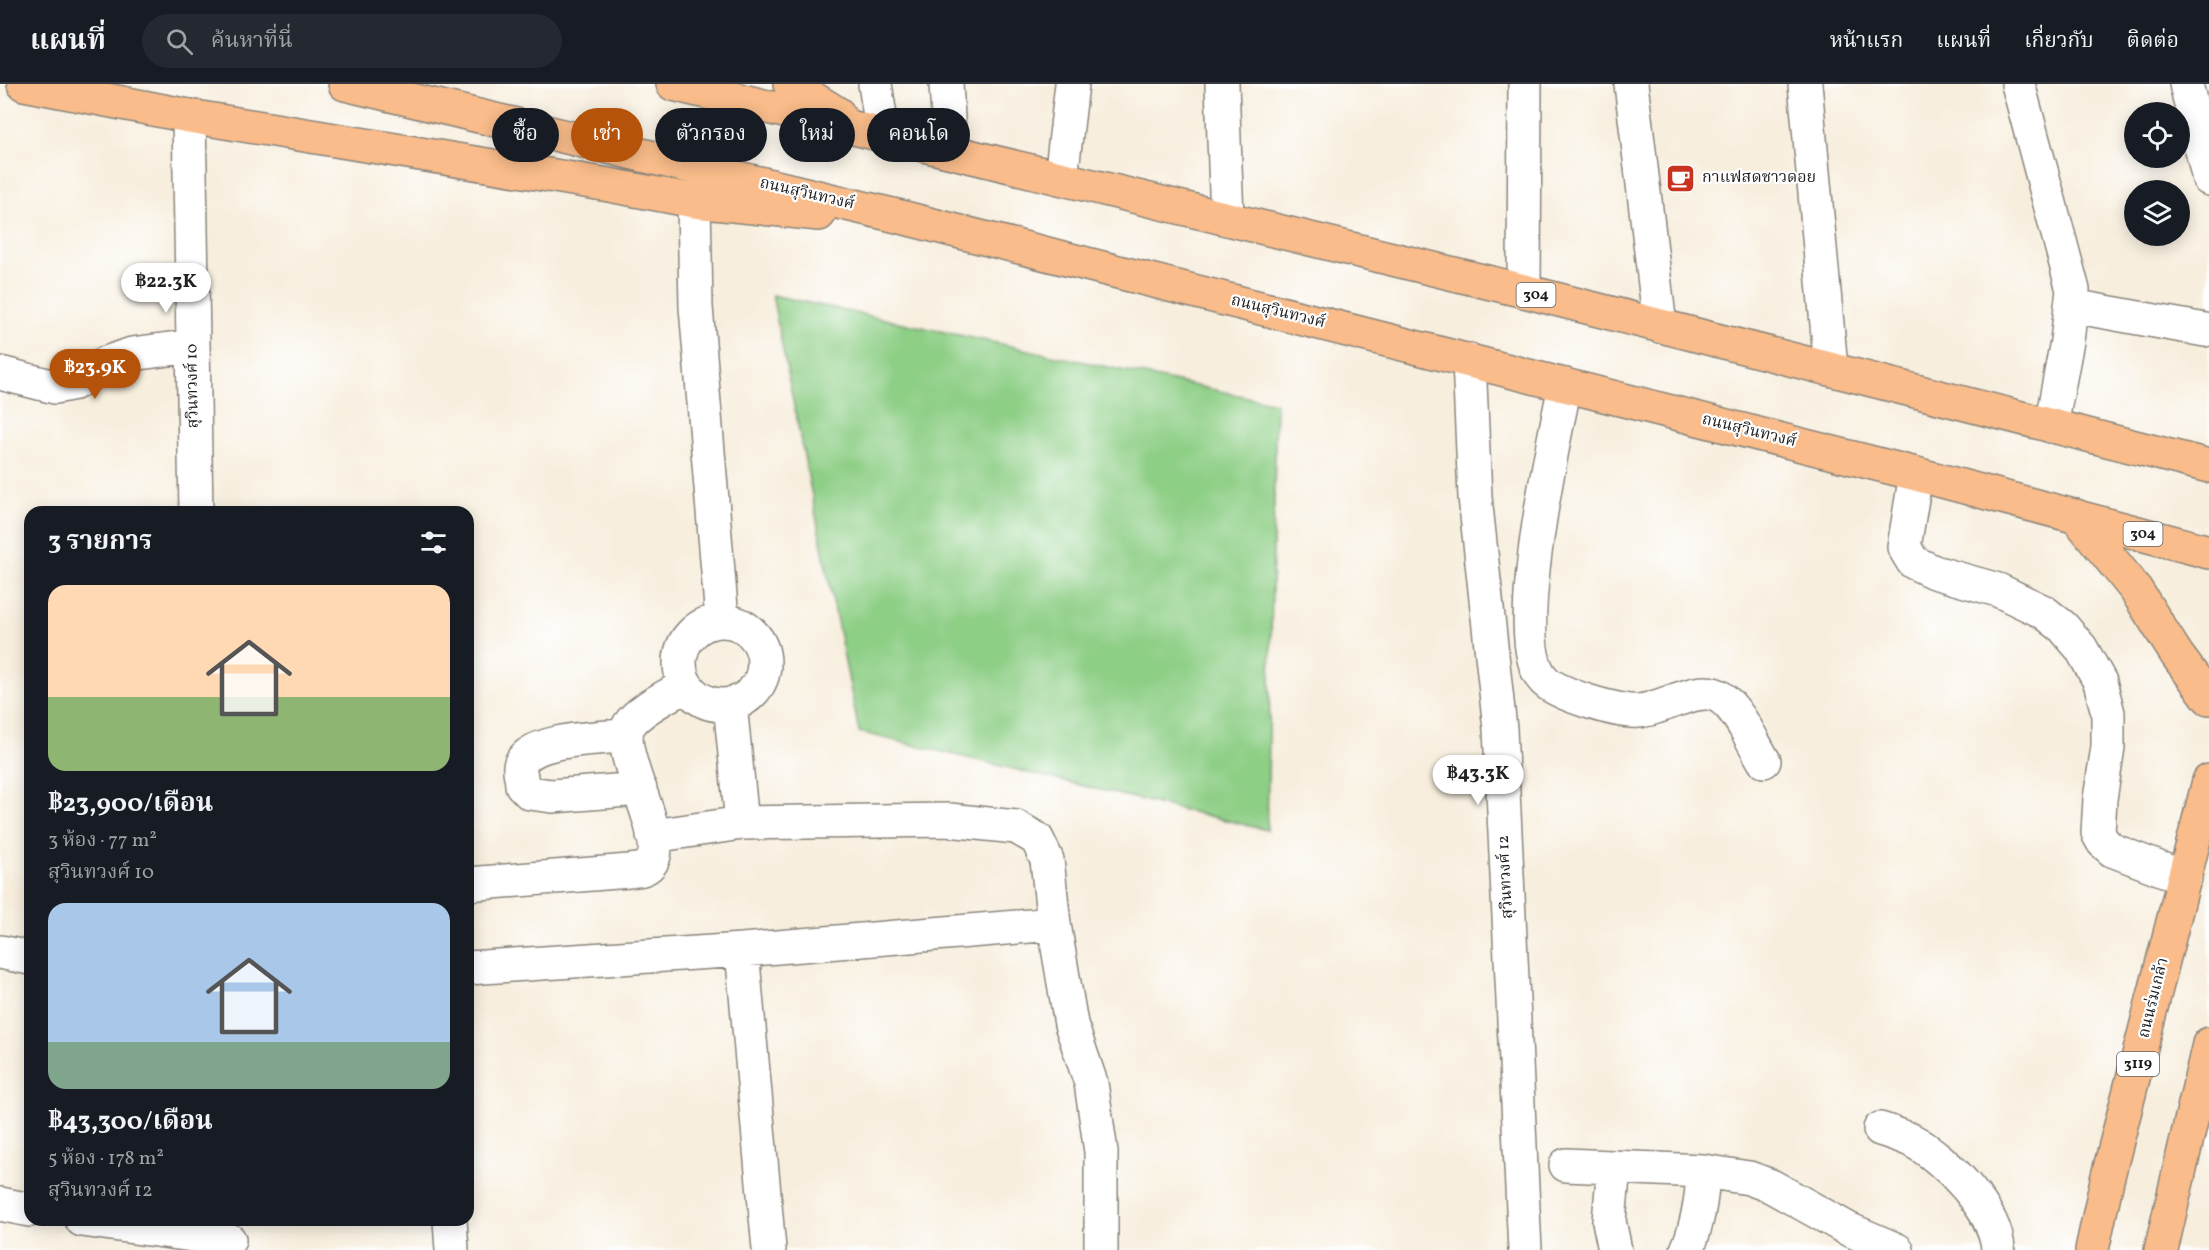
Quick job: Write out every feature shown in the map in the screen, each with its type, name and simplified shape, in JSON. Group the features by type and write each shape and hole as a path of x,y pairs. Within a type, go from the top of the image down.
{"main road":[{"path":"24,84 189,116 694,201 806,214 901,217"},
{"name":"304","path":"673,84 867,131"},
{"path":"790,84 867,129"},
{"name":"ถนนสุวินทวงศ์","path":"356,87 901,217 1916,474 2209,552"},
{"name":"304","path":"970,155 1832,368 2209,466"},
{"path":"2076,516 2136,590 2177,655 2209,698"},
{"name":"ถนนร่มเกล้า","path":"2092,1250 2107,1180 2209,781"},
{"path":"2161,1250 2209,1044"}],"street":[{"path":"874,108 875,84"},
{"path":"946,84 947,108"},
{"path":"1061,178 1072,84"},
{"path":"1222,84 1227,219"},
{"path":"1524,291 1525,84"},
{"path":"1631,84 1660,326"},
{"path":"1805,84 1832,368"},
{"path":"2018,84 2073,290 2051,426"},
{"path":"2186,84 2209,179"},
{"name":"สุวินทวงศ์ 10","path":"189,116 196,506"},
{"path":"694,201 696,307 722,620"},
{"path":"2072,306 2208,327"},
{"path":"0,373 55,387 75,383 106,363 132,354 192,346"},
{"name":"สุวินทวงศ์ 12","path":"1469,360 1475,497 1500,729 1525,1250"},
{"path":"1565,385 1540,509 1531,592 1530,651 1543,680 1565,693 1606,706 1637,712 1667,705 1685,696 1703,692 1720,696 1733,709 1764,760"},
{"path":"1916,474 1904,547 1913,562 1935,572 1998,590 2044,612 2063,627 2082,648 2100,682 2108,713 2108,747 2100,799 2098,833 2103,842 2112,850 2185,878"},
{"path":"722,620 744,626 759,642 765,663 759,685 743,700 730,704 707,703 695,696 686,685 680,668 681,650 690,634 705,624 722,620"},
{"path":"474,883 644,869 652,863 655,854 653,836 630,759 626,736 637,716 686,685"},
{"path":"730,704 742,823"},
{"path":"626,736 557,742 537,748 527,754 520,766 522,785 530,793 552,796 640,789"},
{"path":"653,836 742,823 949,820 1016,827 1037,839 1047,860 1054,924 1071,1024 1091,1083 1101,1152 1101,1250"},
{"path":"474,968 742,950 1054,924"},
{"path":"742,950 769,1249"},
{"path":"0,952 24,957"},
{"path":"1880,1129 1912,1141 1935,1156 1955,1174 1982,1208 1994,1233 1998,1250"},
{"path":"1566,1166 1703,1172 1749,1178 1771,1186 1848,1229 1897,1250"},
{"path":"1614,1167 1609,1221 1616,1250"},
{"path":"1687,1250 1696,1227 1702,1198 1703,1172"},
{"path":"0,1204 24,1209"},
{"path":"137,1226 229,1236"},
{"path":"450,1226 452,1250"}],"green space":[{"path":"772,295 1276,403 1267,830 859,732"}],"place":[{"name":"กาแฟสดชาวดอย","path":"1681,178"}]}
